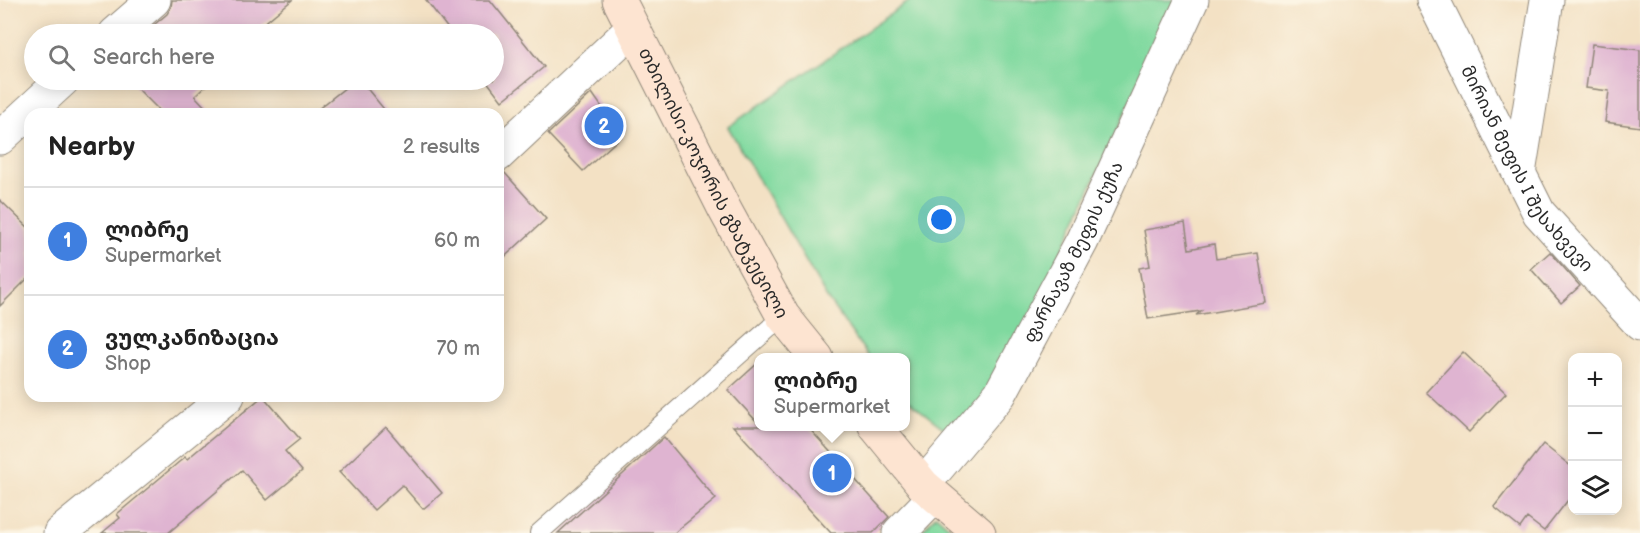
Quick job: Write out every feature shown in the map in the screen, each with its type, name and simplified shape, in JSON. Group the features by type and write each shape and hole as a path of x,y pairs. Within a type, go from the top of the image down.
{"main road":[{"name":"თბილისი-კოჯორის გზატკეცილი","path":"626,14 725,210 783,316 814,353"},
{"path":"879,431 929,490 979,533"}],"street":[{"path":"126,24 154,0"},
{"name":"ფარნავაზ მეფის ქუჩა","path":"899,533 1000,394 1082,242 1191,0"},
{"name":"მირიან მეფის I შესახვევი","path":"1433,0 1539,213 1640,324"},
{"path":"1519,173 1547,0"},
{"path":"504,148 626,14"},
{"path":"33,108 52,90"},
{"path":"0,138 24,116"},
{"path":"60,533 221,402"}],"lane":[{"path":"539,533 783,316"}],"green space":[{"path":"911,0 1177,0 998,389 951,434 910,402 910,353 866,353 827,298 728,127"},
{"path":"936,515 956,533 920,533"}],"building":[{"path":"172,0 292,0 263,24 155,24 167,14"},
{"path":"426,0 490,0 544,67 502,101 494,90 504,90 504,24 444,24"},
{"path":"1592,44 1640,50 1640,127 1605,122 1609,91 1586,88"},
{"path":"139,90 201,90 195,96 206,108 157,108"},
{"path":"342,90 368,90 383,108 320,108"},
{"path":"592,93 622,136 583,171 548,134"},
{"path":"504,172 546,219 504,258"},
{"path":"0,200 24,223 24,282 0,306"},
{"path":"1185,223 1189,249 1214,244 1216,259 1258,253 1266,303 1196,315 1201,311 1148,319 1139,268 1150,266 1144,230"},
{"path":"1550,252 1580,286 1561,303 1531,269"},
{"path":"1463,352 1506,393 1469,432 1426,392"},
{"path":"754,367 754,419 728,390"},
{"path":"256,402 268,402 300,439 285,451 302,471 267,500 242,470 168,533 102,533 120,518 117,514 185,457 187,459"},
{"path":"733,426 754,426 754,431 812,431 889,517 873,533 831,533"},
{"path":"386,427 442,493 423,509 402,485 374,510 339,472"},
{"path":"664,437 716,499 674,533 558,533"},
{"path":"1543,444 1568,464 1568,500 1544,531 1527,518 1520,528 1494,507"}],"place":[{"name":"ვულკანიზაცია","path":"604,126"},
{"name":"ლიბრე","path":"832,473"}]}
